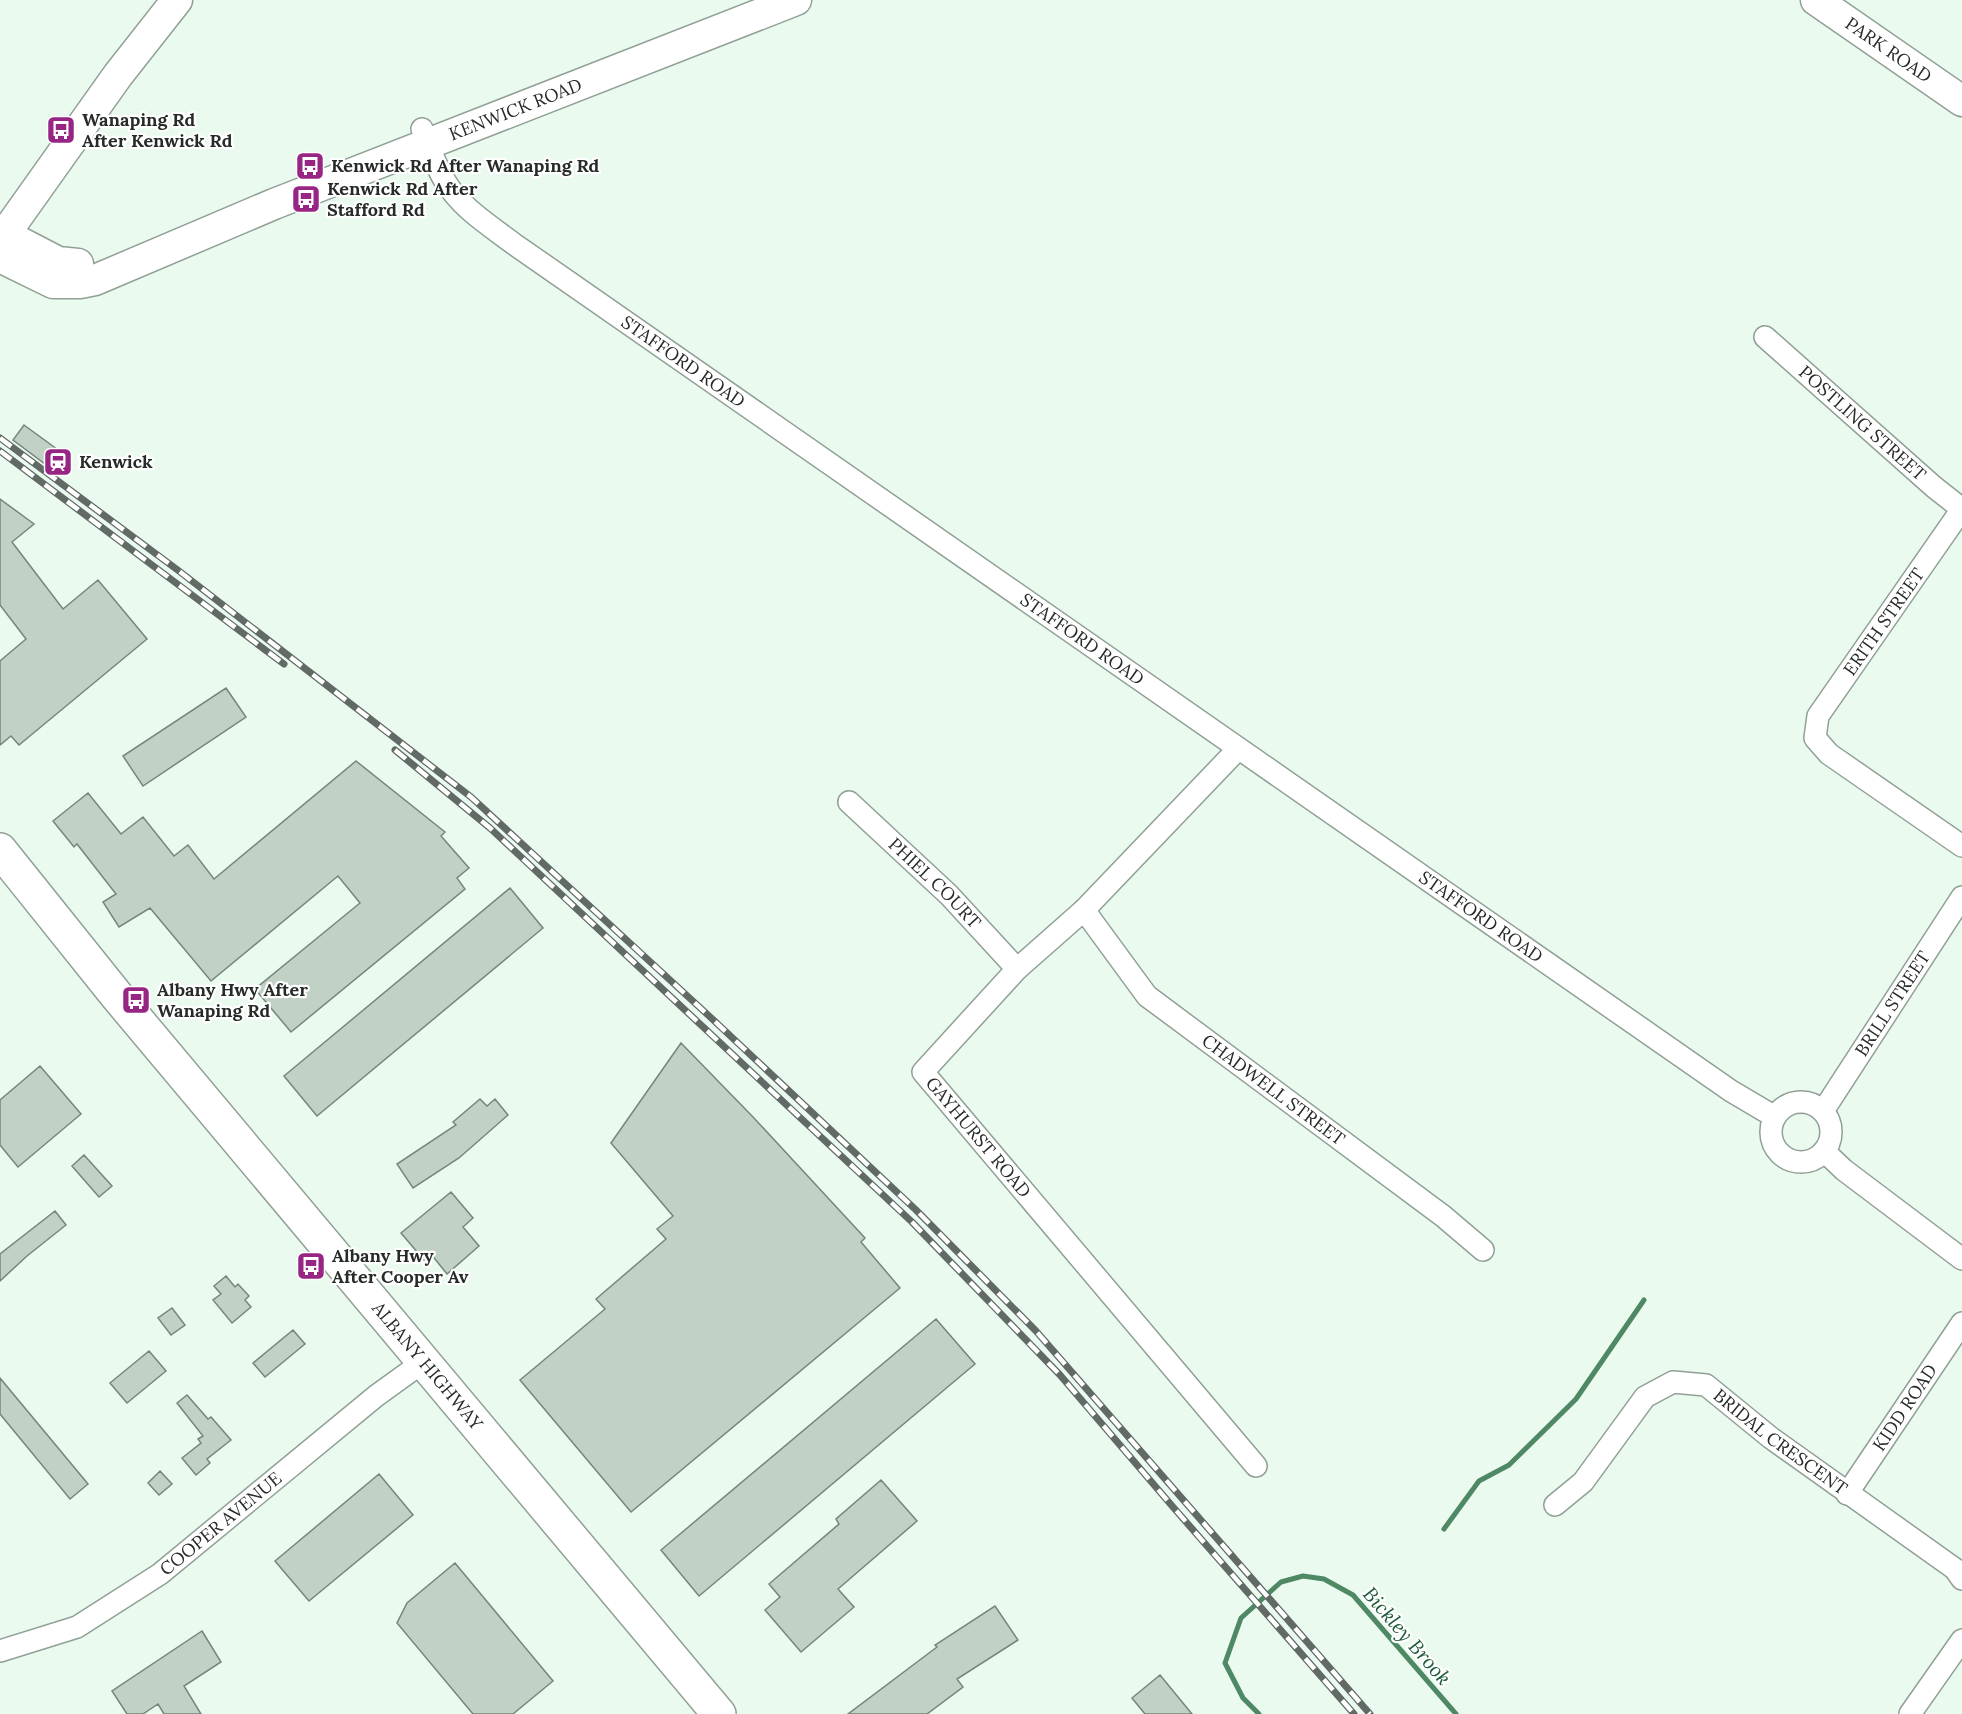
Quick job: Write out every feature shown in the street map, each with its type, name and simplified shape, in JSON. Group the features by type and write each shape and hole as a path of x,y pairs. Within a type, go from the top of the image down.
{"highway":[{"name":"ALBANY HIGHWAY","path":"0,850 697,1714"},
{"name":"ALBANY HIGHWAY","path":"0,884 416,1367 719,1714"}],"main road":[{"path":"1,244 118,75 177,0"},
{"name":"KENWICK ROAD","path":"425,137 752,0"},
{"name":"KENWICK ROAD","path":"1,244 42,255 58,262 82,264 796,0"},
{"name":"PARK ROAD","path":"1816,0 1962,101"}],"street":[{"name":"STAFFORD ROAD","path":"425,137 444,180 474,214 1238,749 1731,1091 1775,1117"},
{"name":"POSTLING STREET","path":"1765,337 1934,487 1962,509"},
{"name":"ERITH STREET","path":"1962,509 1818,716 1815,738 1829,754 1962,846"},
{"name":"GAYHURST ROAD","path":"1238,749 1084,910 1017,969 923,1072 1256,1466"},
{"name":"PHIEL COURT","path":"849,802 949,895 1017,969"},
{"name":"BRILL STREET","path":"1823,1111 1962,897"},
{"name":"CHADWELL STREET","path":"1084,910 1147,996 1434,1209 1483,1251"},
{"path":"1799,1102 1809,1102 1823,1111 1829,1120 1831,1132 1824,1151 1809,1161 1788,1159 1773,1142 1771,1132 1775,1117 1786,1106 1799,1102"},
{"path":"1824,1151 1844,1170 1962,1259"},
{"name":"KIDD ROAD","path":"1847,1494 1962,1323"},
{"name":"COOPER AVENUE","path":"0,1651 77,1627 160,1574 376,1396 416,1367"},
{"name":"BRIDAL CRESCENT","path":"1555,1505 1583,1482 1644,1397 1673,1382 1706,1384 1771,1438 1954,1569 1962,1579"},
{"path":"1910,1714 1962,1640"}],"building":[{"path":"24,425 69,458 57,473 13,440"},
{"path":"0,499 34,524 12,542 63,609 98,580 147,639 19,745 11,736 0,745 0,661 26,639 0,605"},
{"path":"226,688 246,717 143,786 123,756"},
{"path":"356,761 445,832 441,836 469,868 457,878 465,889 291,1032 255,989 360,903 338,876 211,981 150,908 119,927 103,902 116,894 77,844 74,847 53,821 88,793 121,834 143,817 174,856 188,845 214,879"},
{"path":"510,888 543,928 317,1116 284,1076"},
{"path":"681,1043 865,1238 861,1242 900,1288 631,1512 520,1380 605,1309 596,1299 666,1239 657,1229 673,1216 611,1143"},
{"path":"40,1066 81,1114 18,1167 0,1145 0,1100"},
{"path":"480,1099 487,1106 495,1099 508,1115 459,1158 413,1188 397,1164 456,1125 453,1122"},
{"path":"84,1155 112,1186 99,1197 72,1166"},
{"path":"451,1192 473,1218 463,1227 479,1246 447,1274 431,1254 424,1260 401,1233"},
{"path":"55,1211 66,1225 0,1281 0,1254"},
{"path":"226,1276 235,1287 238,1284 249,1296 245,1300 251,1307 232,1323 213,1300 221,1294 214,1286"},
{"path":"172,1308 185,1325 171,1335 158,1318"},
{"path":"936,1319 975,1364 699,1596 661,1550"},
{"path":"293,1330 305,1344 265,1377 253,1363"},
{"path":"149,1351 166,1371 127,1403 110,1383"},
{"path":"0,1378 88,1484 70,1499 0,1414"},
{"path":"187,1395 231,1440 207,1459 210,1463 196,1475 182,1458 201,1443 198,1439 203,1436 177,1403"},
{"path":"160,1471 172,1484 159,1495 148,1483"},
{"path":"379,1474 413,1515 309,1601 275,1561"},
{"path":"881,1480 917,1521 838,1589 854,1607 801,1652 765,1610 780,1597 769,1584 839,1524 836,1519"},
{"path":"455,1563 553,1681 513,1714 473,1714 397,1623 407,1603"},
{"path":"995,1606 1018,1640 957,1679 963,1687 927,1714 848,1714 937,1647 935,1645"},
{"path":"202,1631 221,1662 184,1686 201,1714 164,1714 158,1704 143,1714 127,1714 112,1691"},
{"path":"1160,1675 1192,1714 1145,1714 1132,1698"}],"waterway":[{"path":"1444,1529 1479,1481 1509,1465 1576,1399 1644,1300"},
{"name":"Bickley Brook","path":"1259,1714 1243,1698 1225,1663 1241,1618 1281,1582 1303,1576 1324,1579 1353,1595 1456,1714"}],"railway":[{"path":"0,438 179,571 471,797 708,1015 916,1210 1036,1331 1370,1714"},
{"path":"0,451 284,664"},
{"path":"395,750 490,828 912,1222 1060,1375 1354,1714"}],"place":[{"name":"Wanaping Rd After Kenwick Rd","path":"61,130"},
{"name":"Kenwick Rd After Wanaping Rd","path":"310,166"},
{"name":"Kenwick Rd After Stafford Rd","path":"306,199"},
{"name":"Kenwick","path":"58,462"},
{"name":"Albany Hwy After Wanaping Rd","path":"136,1000"},
{"name":"Albany Hwy After Cooper Av","path":"311,1266"}]}
